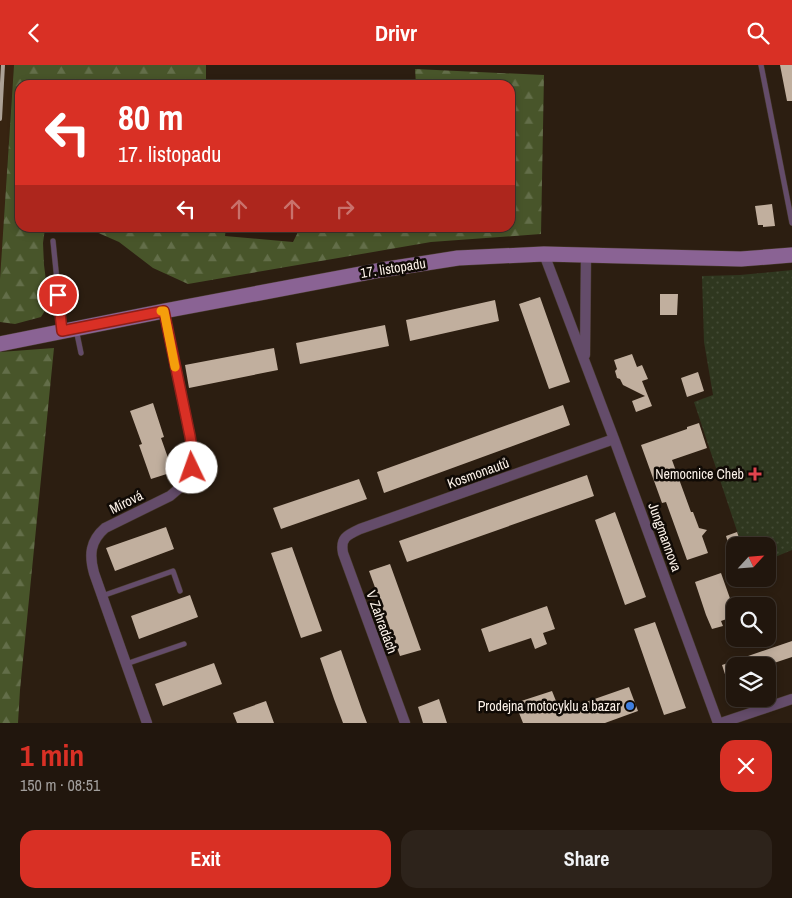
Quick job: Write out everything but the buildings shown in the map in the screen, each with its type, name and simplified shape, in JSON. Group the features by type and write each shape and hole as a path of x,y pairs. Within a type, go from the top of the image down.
{"street":[{"name":"17. listopadu","path":"0,344 421,263 544,253 741,259 792,255"},
{"name":"Jungmannova","path":"544,253 720,723"},
{"name":"Jungmannova","path":"585,361 586,255"},
{"name":"Mírová","path":"147,723 102,596 91,562 91,552 94,542 100,533 113,523 170,496 183,485 192,468 193,455 190,436 164,311"},
{"name":"Kosmonautů","path":"351,533 614,439"},
{"name":"V Zahradách","path":"351,533 341,545 343,553 405,723"},
{"path":"720,723 792,699"}],"lane":[{"path":"762,65 792,223"},
{"path":"53,241 69,330 81,353"},
{"path":"102,596 173,571 180,591"},
{"path":"126,664 184,644"}],"shaded area":[{"path":"0,65 14,65 0,279"}],"green space":[{"path":"14,65 206,65 206,80 15,80 15,232 44,232 44,265 48,306 41,317 15,324 0,322 0,279"},
{"path":"415,69 544,75 541,234 431,242 188,284 153,268 119,242 96,232 226,232 225,236 293,242 298,232 515,232 515,80 416,80"},
{"name":"Nemocnice Cheb","path":"792,270 792,550 776,557 776,537 739,537 694,402 713,395 704,342 702,276 740,275"},
{"path":"54,348 18,723 0,723 0,352"}],"railway":[{"path":"0,119 3,65"}],"slow traffic":[{"path":"161,311 164,311 175,367"}],"place":[{"name":"Nemocnice Cheb","path":"755,474"},
{"name":"Prodejna motocyklu a bazar","path":"630,706"}],"route":[{"path":"58,295 62,331 164,311 190,436 193,455 192,468"}]}
